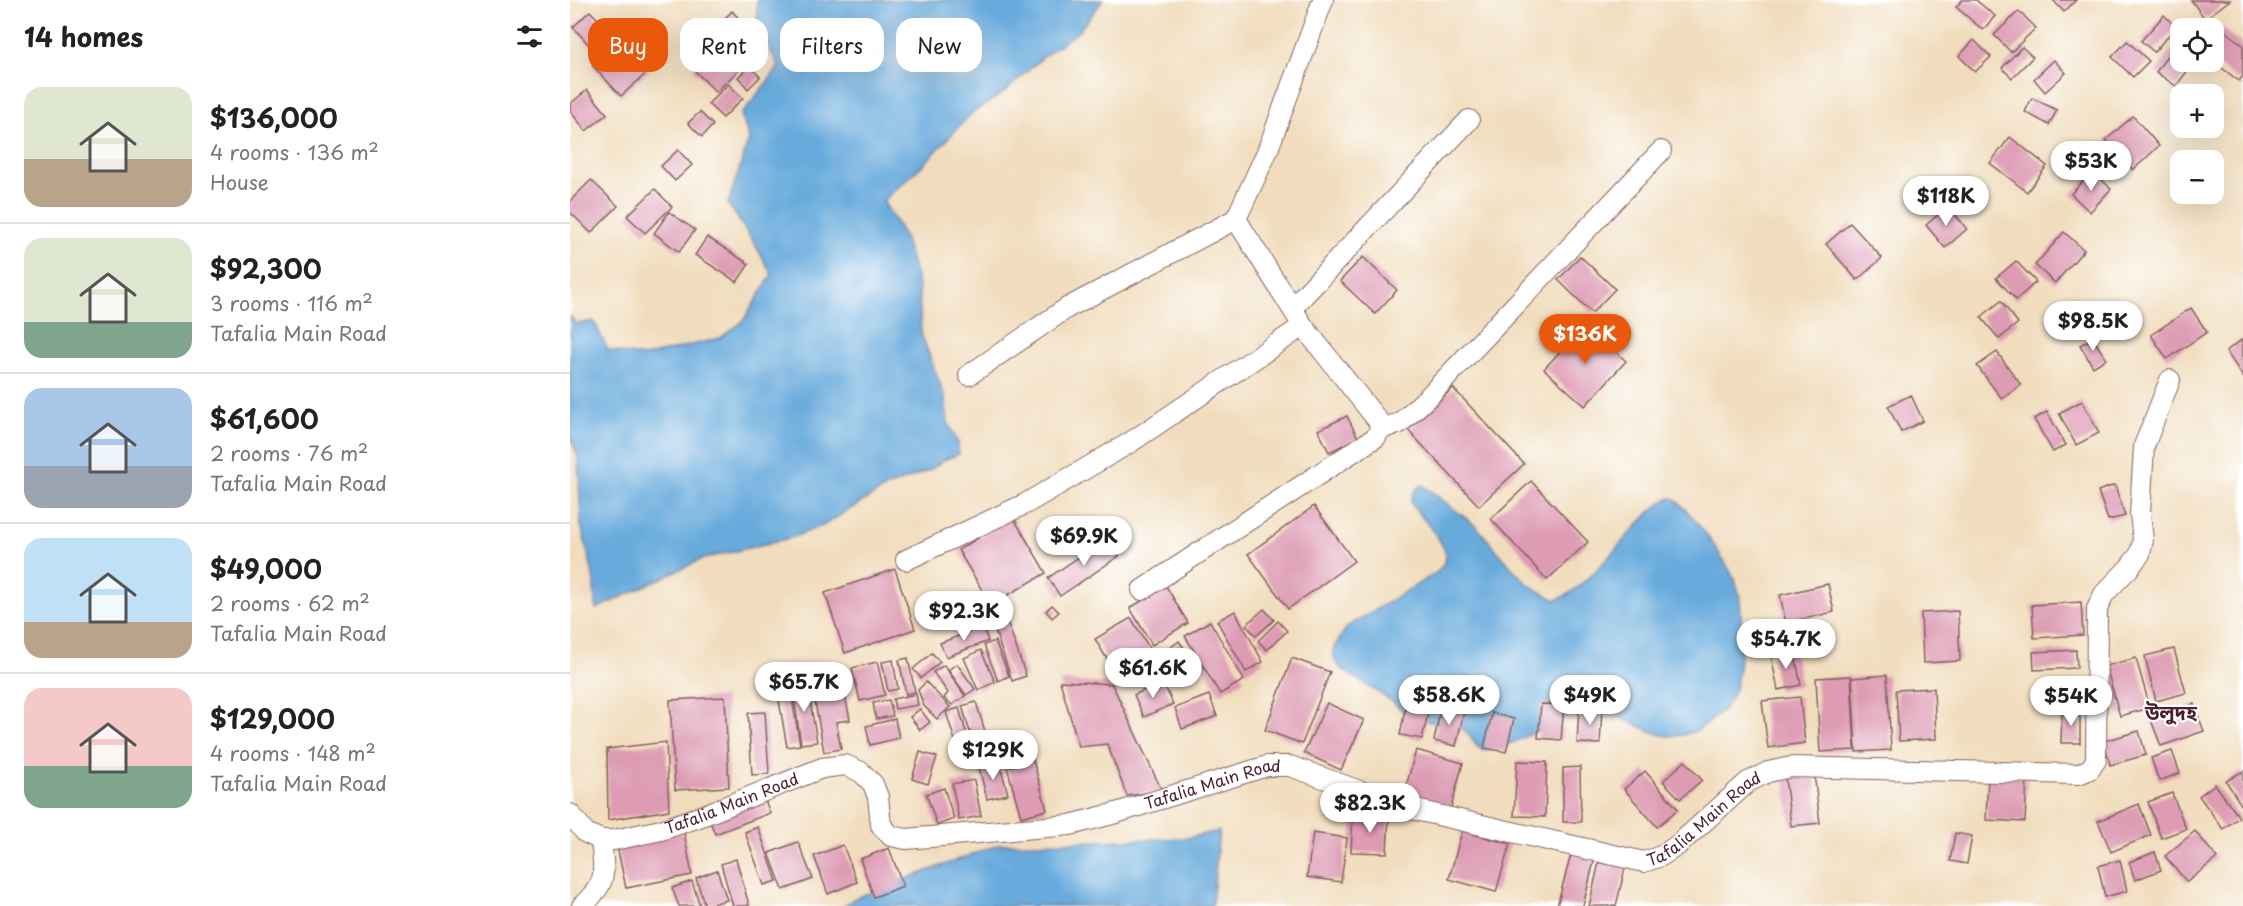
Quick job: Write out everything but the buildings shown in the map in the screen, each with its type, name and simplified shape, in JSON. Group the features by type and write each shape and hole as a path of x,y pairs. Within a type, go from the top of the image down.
{"street":[{"path":"969,375 1067,308 1236,219 1267,152 1323,0"},
{"path":"1293,308 1469,120"},
{"path":"1380,429 1400,423 1430,395 1661,151"},
{"path":"1142,590 1376,437 1380,429 1379,422 1303,327 1236,219"},
{"path":"906,560 1024,504 1131,442 1303,327"},
{"name":"Tafalia Main Road","path":"601,840 614,840 661,830 822,768 845,765 861,772 873,784 878,797 881,825 891,836 906,839 1070,825 1267,766 1290,766 1407,808 1644,862 1661,856 1678,845 1748,782 1768,772 1791,767 2079,774 2090,770 2096,760 2097,609 2104,594 2140,554 2144,446 2170,380"},
{"path":"570,814 586,833 601,840 604,878 593,895 582,906"}],"water":[{"path":"757,0 1103,0 1079,31 1044,56 1006,91 972,113 924,164 883,201 903,234 915,272 919,290 921,333 945,397 948,422 958,443 959,454 944,460 930,470 887,487 824,525 794,537 702,559 596,609 593,575 581,525 578,457 570,436 570,316 576,324 594,321 608,350 644,357 720,338 743,321 772,275 728,204 749,139 741,115 779,67 768,45 768,18 757,18"},
{"path":"1423,485 1476,526 1529,585 1555,600 1585,581 1650,512 1673,498 1690,514 1709,539 1727,565 1737,586 1741,609 1740,657 1736,684 1726,706 1702,727 1677,736 1653,732 1619,717 1595,711 1570,716 1512,743 1484,751 1464,730 1408,716 1393,702 1340,668 1335,661 1333,649 1347,627 1436,573 1445,561 1445,550 1411,503 1414,492"},
{"path":"1219,831 1212,906 844,906 853,899 1000,844 1187,838"}],"district":[{"name":"উলুদহ","path":"2171,713"}]}
